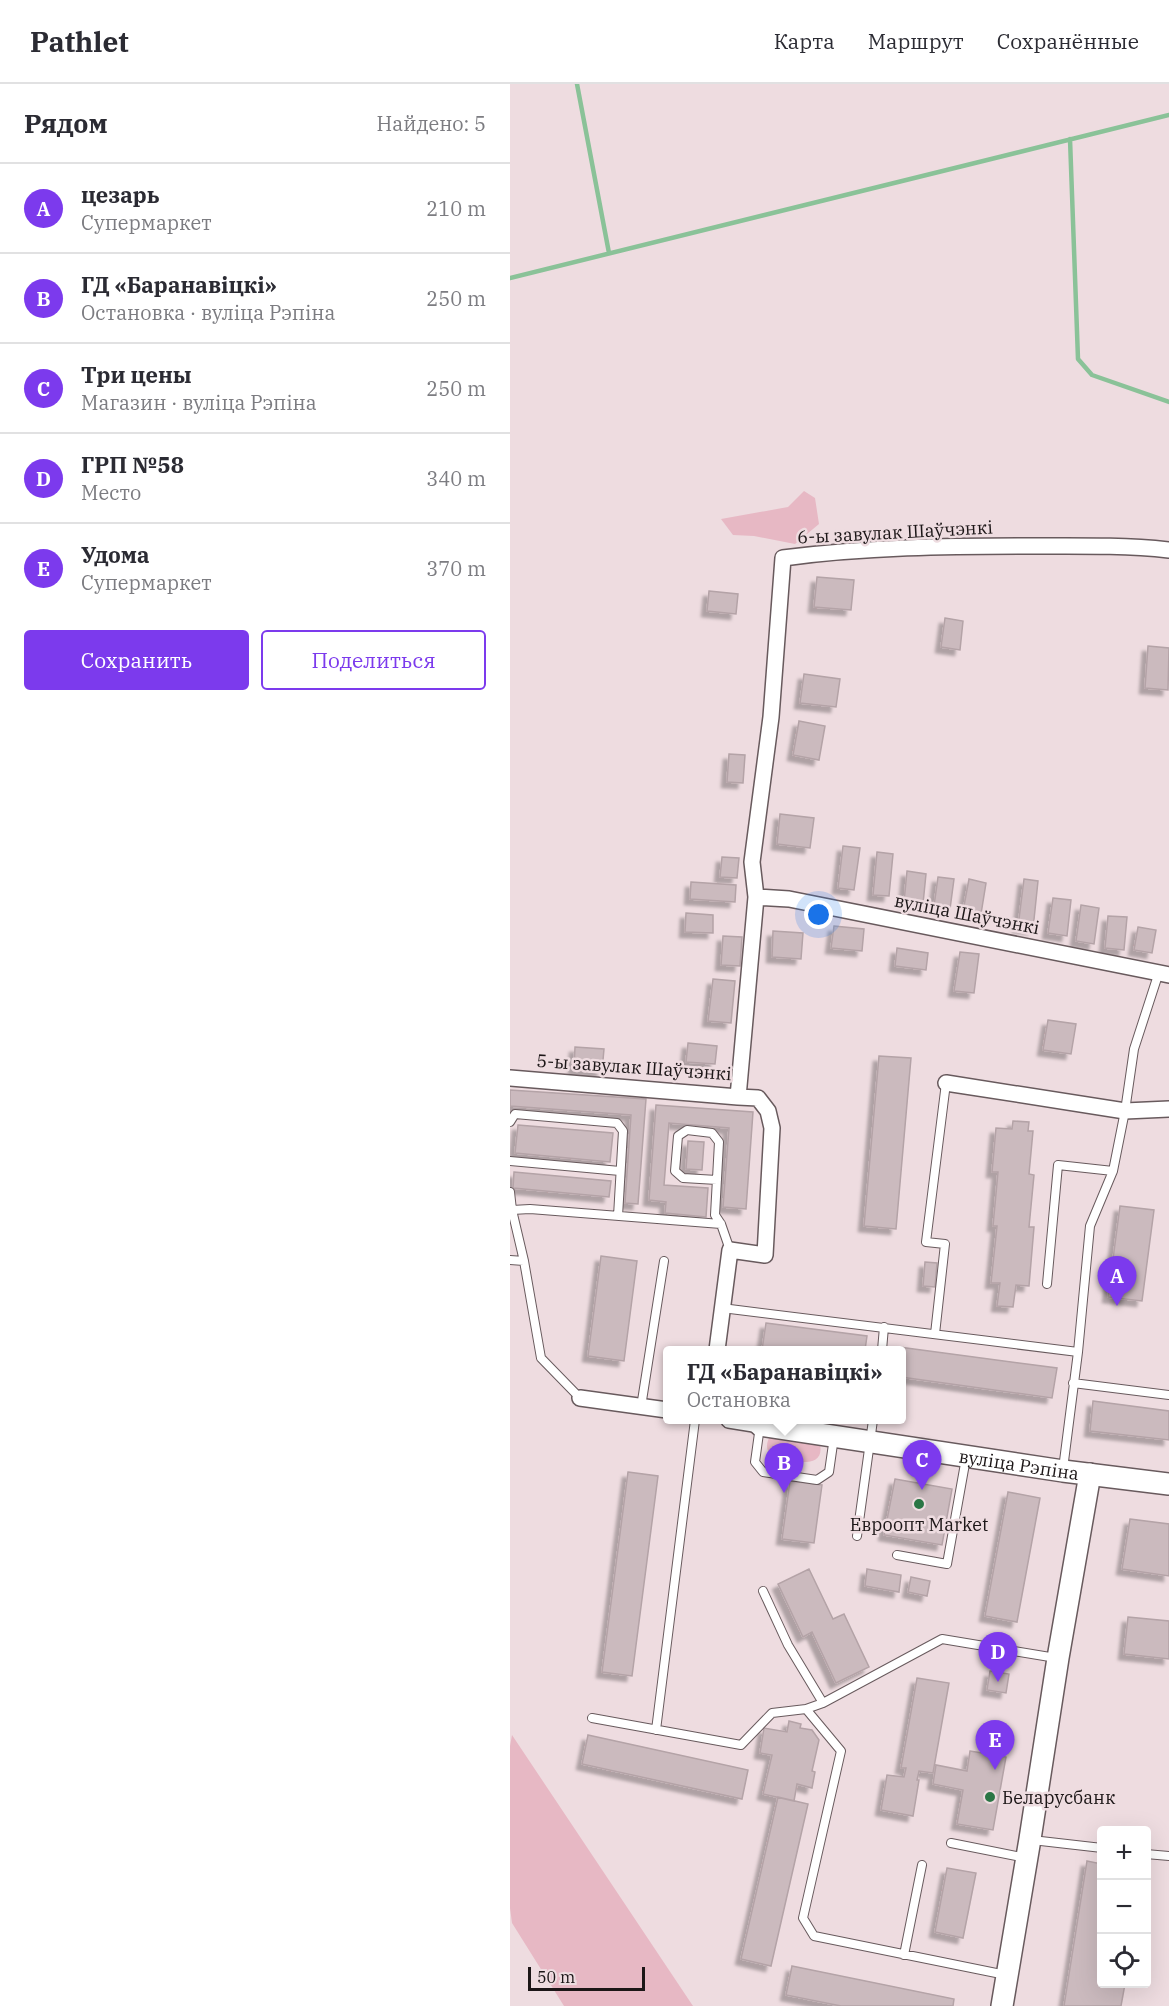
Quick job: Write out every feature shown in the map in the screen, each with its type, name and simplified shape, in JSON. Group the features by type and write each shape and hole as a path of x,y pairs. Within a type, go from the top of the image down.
{"street":[{"name":"6-ы завулак Шаўчэнкі","path":"756,897 752,862 771,717 783,558 822,553 964,546 1137,547 1169,550"},
{"name":"вуліца Шаўчэнкі","path":"756,897 789,899 1164,973"},
{"name":"5-ы завулак Шаўчэнкі","path":"510,1078 738,1097 756,897"},
{"path":"946,1083 1125,1111 1169,1110"},
{"path":"717,1346 730,1250 765,1255 772,1128 768,1111 758,1098 738,1097"},
{"path":"580,1398 663,1410"},
{"name":"вуліца Рэпіна","path":"755,1424 1063,1471 1169,1484"},
{"path":"1002,2006 1090,1474"}],"lane":[{"path":"1063,1471 1078,1352 1090,1226 1113,1171 1134,1049 1164,973"},
{"path":"934,1334 945,1244 926,1242 946,1083"},
{"path":"510,1122 515,1114 617,1123 623,1131 618,1216"},
{"path":"717,1180 683,1178 675,1171 678,1136 687,1130 712,1133 719,1142 717,1180 715,1215 721,1224 730,1250"},
{"path":"510,1161 621,1171"},
{"path":"1047,1284 1058,1165 1113,1171"},
{"path":"510,1192 511,1210 524,1261 541,1358 580,1398"},
{"path":"511,1210 531,1209 721,1224"},
{"path":"510,1260 524,1261"},
{"path":"641,1407 664,1261"},
{"path":"722,1308 1078,1352"},
{"path":"882,1346 884,1327"},
{"path":"1073,1383 1169,1395"},
{"path":"656,1730 694,1424"},
{"path":"858,1536 873,1424"},
{"path":"760,1425 755,1462 763,1472 817,1480 829,1472 835,1436"},
{"path":"897,1555 947,1564 967,1456"},
{"path":"763,1591 788,1645 824,1703"},
{"path":"592,1718 741,1745 772,1713 806,1709 824,1703 942,1639 1058,1658"},
{"path":"806,1709 841,1751 803,1918 814,1936 1008,1976"},
{"path":"951,1843 1029,1849 1097,1848"},
{"path":"1151,1854 1169,1856"},
{"path":"904,1955 922,1865"}],"shaded area":[{"path":"804,491 815,498 819,524 795,544 754,536 733,535 721,519 788,507"},
{"path":"770,1436 820,1444 821,1451 817,1459 813,1461 786,1460 769,1452 767,1442"},
{"path":"512,1735 693,2006 564,2006 512,1923 510,1908 510,1746"}],"building":[{"path":"817,577 854,580 851,610 814,607"},
{"path":"709,591 738,594 736,614 707,611"},
{"path":"945,618 963,621 960,650 941,647"},
{"path":"1148,646 1169,648 1168,690 1145,688"},
{"path":"804,674 840,679 836,707 800,703"},
{"path":"799,721 825,726 819,760 793,755"},
{"path":"729,754 745,755 743,783 727,782"},
{"path":"780,814 814,818 810,848 777,844"},
{"path":"843,846 860,848 854,890 838,888"},
{"path":"877,852 893,854 889,896 873,895"},
{"path":"722,857 739,858 737,878 720,877"},
{"path":"907,871 926,874 923,904 904,902"},
{"path":"938,877 954,879 950,909 934,906"},
{"path":"969,879 986,883 981,914 963,911"},
{"path":"1024,879 1038,881 1033,929 1018,927"},
{"path":"691,882 736,885 735,902 690,899"},
{"path":"1053,898 1071,900 1067,936 1048,933"},
{"path":"1081,905 1099,908 1094,944 1076,941"},
{"path":"686,913 713,915 713,933 685,932"},
{"path":"1108,916 1127,917 1124,950 1105,948"},
{"path":"834,926 864,929 862,951 831,948"},
{"path":"1138,927 1156,930 1152,953 1134,950"},
{"path":"773,931 803,933 801,959 772,957"},
{"path":"723,936 742,937 740,966 721,965"},
{"path":"897,948 928,953 926,970 895,966"},
{"path":"960,952 979,954 974,993 954,991"},
{"path":"713,979 735,981 731,1023 708,1021"},
{"path":"1048,1020 1076,1024 1071,1054 1043,1050"},
{"path":"688,1043 717,1046 715,1064 686,1062"},
{"path":"575,1047 604,1049 602,1071 574,1069"},
{"path":"879,1056 911,1058 896,1229 864,1226"},
{"path":"510,1090 646,1099 638,1204 625,1203 631,1115 510,1106"},
{"path":"656,1105 753,1112 746,1209 723,1207 729,1128 669,1123 664,1185 708,1188 706,1217 665,1213 666,1202 649,1200"},
{"path":"1013,1121 1029,1122 1028,1131 1033,1131 1029,1174 1034,1175 1029,1227 1034,1227 1029,1286 1016,1285 1013,1307 997,1306 1000,1283 991,1283 997,1226 993,1226 998,1172 992,1172 996,1128 1012,1129"},
{"path":"518,1125 613,1133 610,1162 515,1153"},
{"path":"688,1141 704,1142 702,1170 686,1169"},
{"path":"514,1172 611,1181 609,1197 513,1188"},
{"path":"1120,1206 1154,1210 1142,1301 1108,1297"},
{"path":"601,1256 637,1261 624,1361 588,1356"},
{"path":"925,1262 937,1263 935,1287 923,1286"},
{"path":"766,1323 867,1336 866,1346 763,1346"},
{"path":"906,1348 1057,1368 1052,1398 906,1378"},
{"path":"1093,1401 1169,1411 1169,1440 1090,1431"},
{"path":"628,1472 658,1476 632,1676 602,1672"},
{"path":"895,1479 952,1489 942,1545 884,1535"},
{"path":"790,1481 822,1485 814,1543 782,1539"},
{"path":"1008,1492 1040,1498 1017,1622 985,1616"},
{"path":"1130,1519 1169,1524 1169,1576 1122,1569"},
{"path":"809,1569 833,1619 844,1614 869,1667 836,1683 812,1632 803,1637 778,1584"},
{"path":"867,1569 901,1575 899,1592 865,1586"},
{"path":"911,1577 930,1581 927,1596 908,1592"},
{"path":"1128,1617 1169,1621 1169,1659 1124,1654"},
{"path":"990,1671 1009,1674 1006,1693 987,1690"},
{"path":"917,1678 949,1683 933,1773 919,1771 913,1816 881,1810 887,1775 904,1777 906,1768 901,1768"},
{"path":"789,1721 801,1724 800,1728 812,1730 819,1740 812,1771 815,1772 812,1788 797,1784 794,1801 763,1794 772,1755 760,1753 764,1728 787,1732"},
{"path":"588,1735 748,1770 742,1799 582,1764"},
{"path":"970,1751 1006,1757 993,1830 957,1824 963,1790 933,1784 936,1765 967,1771"},
{"path":"778,1797 808,1804 771,1966 741,1959"},
{"path":"1087,1861 1097,1863 1097,1988 1124,1988 1121,2006 1064,2006"},
{"path":"947,1868 976,1873 963,1938 935,1932"},
{"path":"792,1966 954,1999 953,2006 841,2006 786,1995"}],"waterway":[{"path":"577,84 609,253"},
{"path":"510,278 1169,115"},
{"path":"1070,139 1078,359 1092,375 1169,402"}],"place":[{"name":"цезарь","path":"1117,1306"},
{"name":"Три цены","path":"922,1490"},
{"name":"ГД «Баранавіцкі»","path":"784,1493"},
{"name":"Евроопт Market","path":"919,1504"},
{"name":"ГРП №58","path":"998,1682"},
{"name":"Удома","path":"995,1770"},
{"name":"Беларусбанк","path":"990,1797"}]}
